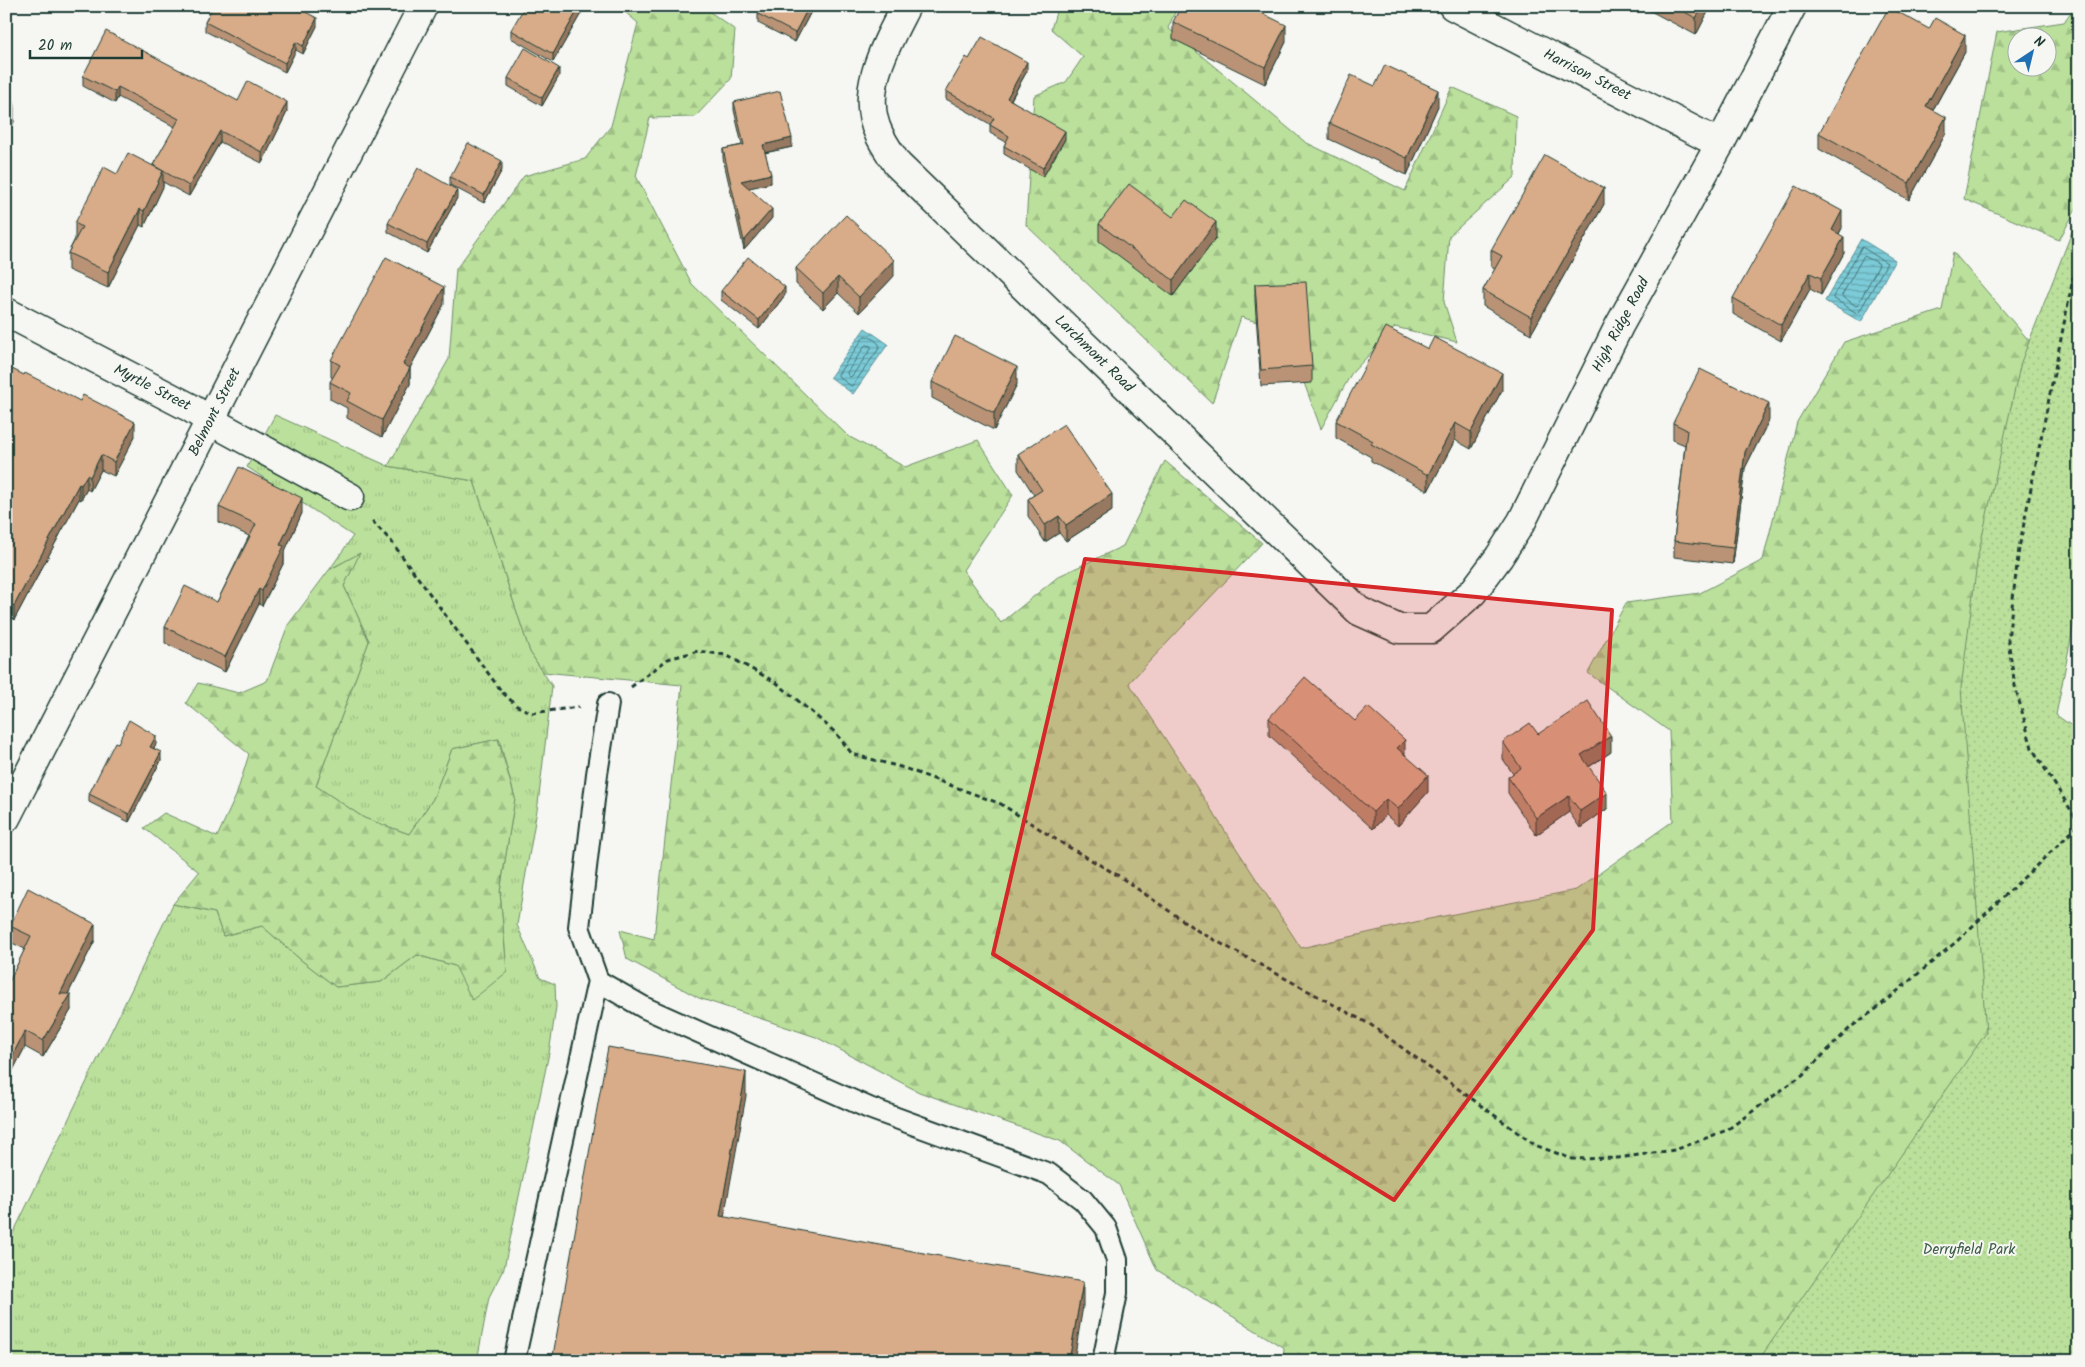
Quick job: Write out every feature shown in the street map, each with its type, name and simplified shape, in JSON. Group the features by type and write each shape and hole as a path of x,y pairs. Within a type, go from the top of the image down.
{"street":[{"name":"Larchmont Road","path":"906,6 885,47 873,84 872,104 878,133 897,164 1359,611 1399,630 1431,629"},
{"name":"Harrison Street","path":"1453,6 1720,144"},
{"name":"High Ridge Road","path":"1431,629 1473,592 1499,557 1522,521 1619,326 1720,144 1792,6"},
{"name":"Belmont Street","path":"6,818 211,421 415,9"},
{"name":"Myrtle Street","path":"6,312 189,406 211,421 350,497"}],"lane":[{"path":"514,1361 598,981 579,927 597,774 608,704"},
{"path":"598,981 645,1008 869,1108 1049,1174 1083,1200 1106,1228 1117,1260 1117,1293 1103,1361"}],"path":[{"path":"350,497 391,541 502,692 516,706 532,713 608,704 668,660 698,651 726,655 776,683 836,733 852,754 904,768 1001,804 1060,842 1119,876 1198,931 1371,1025 1535,1145 1572,1159 1618,1158 1675,1150 1727,1130 1805,1073 1851,1027 1876,1010 1956,942 2079,824 2032,748 2015,686 2008,640 2020,548 2079,249"}],"highlighted area":[{"path":"1085,559 1612,610 1593,930 1394,1200 993,954"}],"green space":[{"path":"618,6 702,6 735,30 731,79 695,117 650,118 636,176 692,284 848,436 905,467 978,440 1013,495 963,570 1001,623 1059,576 1123,546 1165,461 1262,543 1129,683 1301,948 1424,920 1576,890 1673,821 1669,731 1588,673 1626,603 1700,593 1763,560 1797,422 1844,342 1942,310 1953,252 2037,350 2079,1361 1283,1361 1284,1348 1157,1270 1119,1185 1060,1141 919,1092 816,1037 699,998 627,959 620,930 654,939 682,685 543,672 530,652 474,481 388,466 449,359 456,269 524,176 585,159 611,126 638,23"},
{"path":"1058,6 1178,6 1168,28 1305,142 1405,191 1452,87 1516,116 1515,177 1449,236 1444,302 1457,342 1395,327 1351,374 1321,429 1285,331 1241,317 1212,403 1026,225 1034,96 1066,82 1083,57 1051,29"},
{"path":"2075,6 2079,6 2079,204 2059,240 1964,199 1997,32 2008,30 2008,78 2058,78 2058,28 2024,28 2064,22"},
{"name":"Derryfield Park","path":"2079,214 2079,597 2056,715 2079,731 2079,1361 1758,1361 1986,1033 1961,688 1978,555 2021,362"},
{"path":"275,415 388,466 474,481 530,652 552,686 538,804 517,925 540,978 555,984 556,1007 549,1053 504,1268 489,1297 477,1361 6,1361 6,1248 173,904 215,913 223,936 262,926 336,987 381,982 417,955 455,966 507,972 500,892 515,798 499,739 452,749 433,799 409,834 364,818 316,786 369,641 344,586 359,554 330,569 353,536 247,467"},
{"path":"360,553 344,586 369,641 316,786 364,818 409,834 433,799 452,749 498,739 515,798 500,892 507,972 472,1000 455,966 417,955 381,982 336,987 262,926 223,936 215,913 173,904 199,872 144,828 164,813 217,837 236,796 249,754 186,703 198,683 239,693 267,681 288,625 329,570"}],"water":[{"path":"1861,239 1895,260 1861,322 1825,301"},
{"path":"865,328 888,344 853,394 830,377"}],"building":[{"path":"213,6 294,6 317,18 303,46 296,42 285,63 205,22"},
{"path":"525,6 580,6 553,54 511,30"},
{"path":"763,6 809,6 795,33 758,14"},
{"path":"1181,6 1247,6 1286,25 1265,67 1173,22"},
{"path":"1673,6 1703,6 1696,18"},
{"path":"1889,7 1929,29 1935,18 1965,35 1926,106 1946,117 1909,183 1819,133"},
{"path":"106,31 238,101 248,81 287,102 262,152 220,131 189,186 153,165 179,119 118,87 115,92 83,76"},
{"path":"982,37 1027,62 1007,98 1065,131 1043,168 1004,146 1009,136 990,125 994,118 946,91 966,57 969,59"},
{"path":"525,48 559,68 542,98 508,78"},
{"path":"1385,65 1438,90 1407,158 1329,123 1351,75 1375,86"},
{"path":"780,91 792,138 763,145 771,174 741,181 772,209 744,241 723,149 744,145 734,102"},
{"path":"6,99 14,103 6,119"},
{"path":"468,143 502,161 484,195 450,177"},
{"path":"128,153 163,171 144,211 140,209 108,272 68,253 82,227 75,223 104,167 117,174"},
{"path":"1545,155 1604,188 1531,317 1483,290 1502,256 1491,250"},
{"path":"418,168 457,190 427,244 388,223"},
{"path":"1129,184 1173,217 1186,200 1216,222 1173,280 1099,224"},
{"path":"1796,186 1842,211 1832,230 1844,237 1821,278 1810,273 1781,325 1733,298"},
{"path":"846,215 894,260 859,297 838,277 823,293 796,268"},
{"path":"386,257 444,287 403,364 410,368 382,420 347,401 351,393 330,382 340,365 331,360"},
{"path":"748,257 785,287 759,320 721,291"},
{"path":"1306,282 1312,366 1261,370 1255,284"},
{"path":"1386,327 1428,349 1434,337 1502,373 1471,432 1455,423 1428,475 1371,444 1373,441 1336,421"},
{"path":"955,336 1017,367 994,413 932,382"},
{"path":"6,366 24,375 25,373 80,401 83,395 135,422 114,462 101,455 90,477 87,475 81,485 79,484 14,606 6,602"},
{"path":"1700,369 1769,403 1745,452 1733,548 1674,541 1687,430 1673,423"},
{"path":"1064,424 1112,494 1066,525 1059,516 1045,525 1028,499 1042,490 1018,454"},
{"path":"239,467 302,498 280,545 284,546 262,591 259,589 225,657 165,627 185,586 217,602 256,524 219,507"},
{"path":"1305,677 1355,721 1368,707 1405,740 1397,748 1428,775 1398,809 1386,799 1373,812 1269,718"},
{"path":"1588,701 1611,736 1581,755 1607,793 1580,811 1569,796 1536,818 1508,777 1521,768 1503,742 1530,723 1538,734"},
{"path":"129,720 156,736 150,747 161,752 129,814 89,794 115,742 118,743"},
{"path":"28,888 95,924 60,994 71,994 43,1041 25,1031 9,1062 6,1060 6,988 31,936 10,926"},
{"path":"608,1047 746,1072 720,1216 1083,1282 1069,1361 552,1361"}]}
